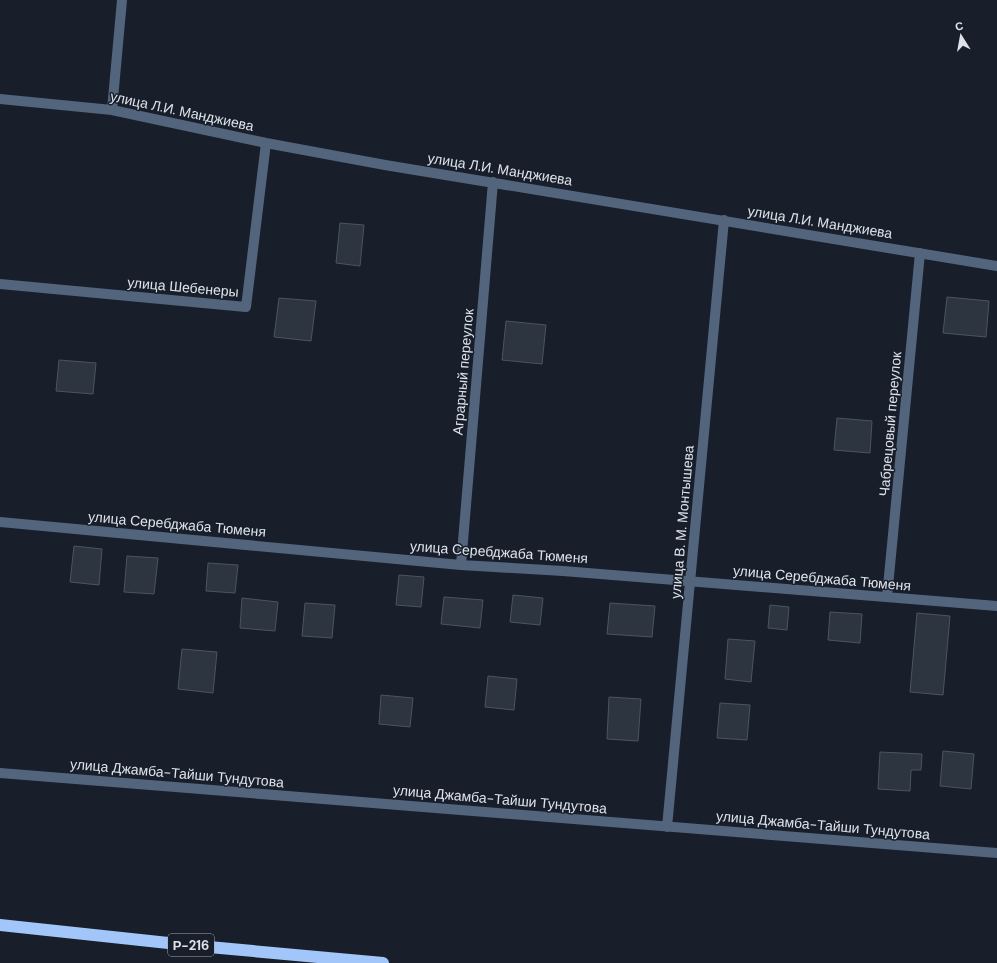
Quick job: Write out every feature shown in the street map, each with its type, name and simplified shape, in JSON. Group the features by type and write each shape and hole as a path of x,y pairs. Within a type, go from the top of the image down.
{"highway":[{"name":"Р-216","path":"0,925 187,945 383,963"}],"street":[{"path":"112,110 122,0"},
{"name":"улица Л.И. Манджиева","path":"0,99 112,110 266,143 385,165 997,266"},
{"name":"улица Шебенеры","path":"0,284 246,307 266,143"},
{"name":"Аграрный переулок","path":"461,565 493,182"},
{"name":"улица В. М. Монтышева","path":"667,827 724,220"},
{"name":"Чабрецовый переулок","path":"888,597 920,253"},
{"name":"улица Серебджаба Тюменя","path":"0,522 461,565 563,571 997,606"},
{"name":"улица Джамба-Тайши Тундутова","path":"0,773 997,853"}],"building":[{"path":"340,223 364,225 360,266 336,263"},
{"path":"947,297 989,301 986,337 943,333"},
{"path":"279,298 316,301 311,341 274,337"},
{"path":"506,321 546,325 542,364 502,360"},
{"path":"59,360 96,363 93,394 56,391"},
{"path":"837,418 872,421 870,453 834,450"},
{"path":"74,546 102,549 99,585 70,582"},
{"path":"127,556 158,558 154,594 124,592"},
{"path":"208,563 238,565 235,593 206,591"},
{"path":"399,575 424,577 421,607 396,605"},
{"path":"513,595 543,598 540,625 510,622"},
{"path":"444,597 483,600 480,628 441,624"},
{"path":"242,598 278,602 275,631 240,628"},
{"path":"305,603 335,605 332,638 302,636"},
{"path":"610,603 655,606 652,637 607,634"},
{"path":"770,605 789,607 787,630 768,628"},
{"path":"830,612 862,614 860,643 828,640"},
{"path":"917,613 950,616 943,695 910,692"},
{"path":"728,639 755,641 751,682 725,679"},
{"path":"182,649 217,652 213,693 178,689"},
{"path":"488,676 517,679 514,710 485,707"},
{"path":"381,695 413,698 410,727 379,724"},
{"path":"609,697 641,699 638,741 607,739"},
{"path":"720,703 750,705 747,740 717,738"},
{"path":"943,751 974,754 971,789 940,786"},
{"path":"880,752 922,754 921,770 911,770 910,791 878,789"}]}
